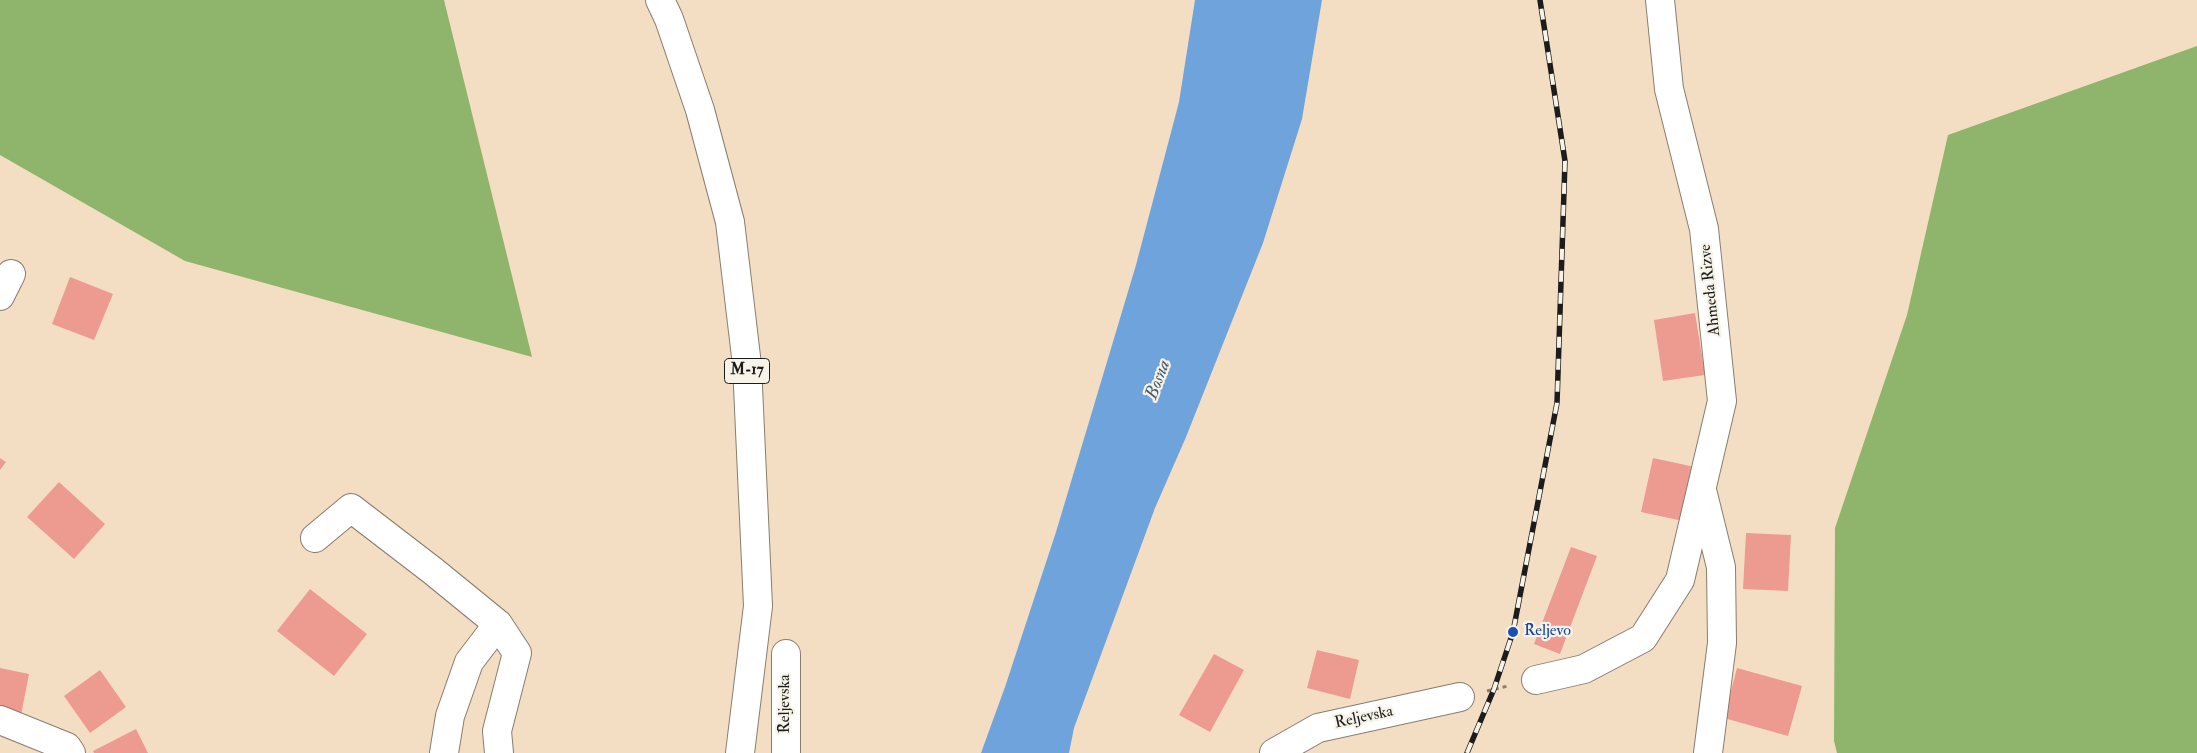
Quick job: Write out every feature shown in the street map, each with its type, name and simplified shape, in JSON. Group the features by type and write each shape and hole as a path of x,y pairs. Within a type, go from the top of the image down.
{"street":[{"name":"M-17","path":"660,0 670,19 700,110 730,222 747,365 758,606 740,753"},
{"name":"Ahmeda Rizve","path":"1536,680 1584,669 1643,638 1680,580 1722,401 1704,229 1669,89 1660,0"},
{"path":"1702,488 1721,567 1722,643 1708,753"},
{"path":"315,538 352,508 498,624 517,653 497,731 499,753"},
{"path":"444,753 450,716 469,662 498,624"},
{"name":"Reljevska","path":"786,654 786,753"},
{"name":"Reljevska","path":"1274,753 1318,728 1460,697"},
{"path":"0,720 67,747 71,753"}],"path":[{"path":"1460,697 1536,680"}],"green space":[{"path":"0,0 444,0 532,357 185,261 0,155"},
{"path":"2197,46 2197,753 1837,753 1834,741 1835,528 1907,315 1948,135"}],"water":[{"name":"Bosna","path":"1195,0 1322,0 1302,119 1263,243 1186,437 1155,508 1074,728 1069,753 981,753 1005,687 1056,532 1136,265 1179,102"}],"building":[{"path":"70,277 113,294 94,340 52,324"},
{"path":"1695,313 1705,375 1663,381 1654,320"},
{"path":"0,458 6,462 0,470"},
{"path":"1653,458 1695,467 1683,521 1641,512"},
{"path":"59,482 105,524 74,559 27,517"},
{"path":"1746,533 1791,535 1788,591 1743,589"},
{"path":"1571,547 1597,556 1560,654 1534,644"},
{"path":"310,589 367,634 334,676 277,631"},
{"path":"1317,650 1359,660 1350,699 1307,688"},
{"path":"1214,654 1244,670 1210,732 1179,715"},
{"path":"0,668 29,674 21,715 0,711"},
{"path":"1737,668 1802,686 1788,736 1724,718"},
{"path":"100,670 126,707 90,733 64,696"},
{"path":"136,729 148,753 94,753 93,751"}],"railway":[{"path":"1467,753 1494,689 1513,632 1557,403 1565,161 1540,0"}],"place":[{"name":"Reljevo","path":"1513,632"}]}
